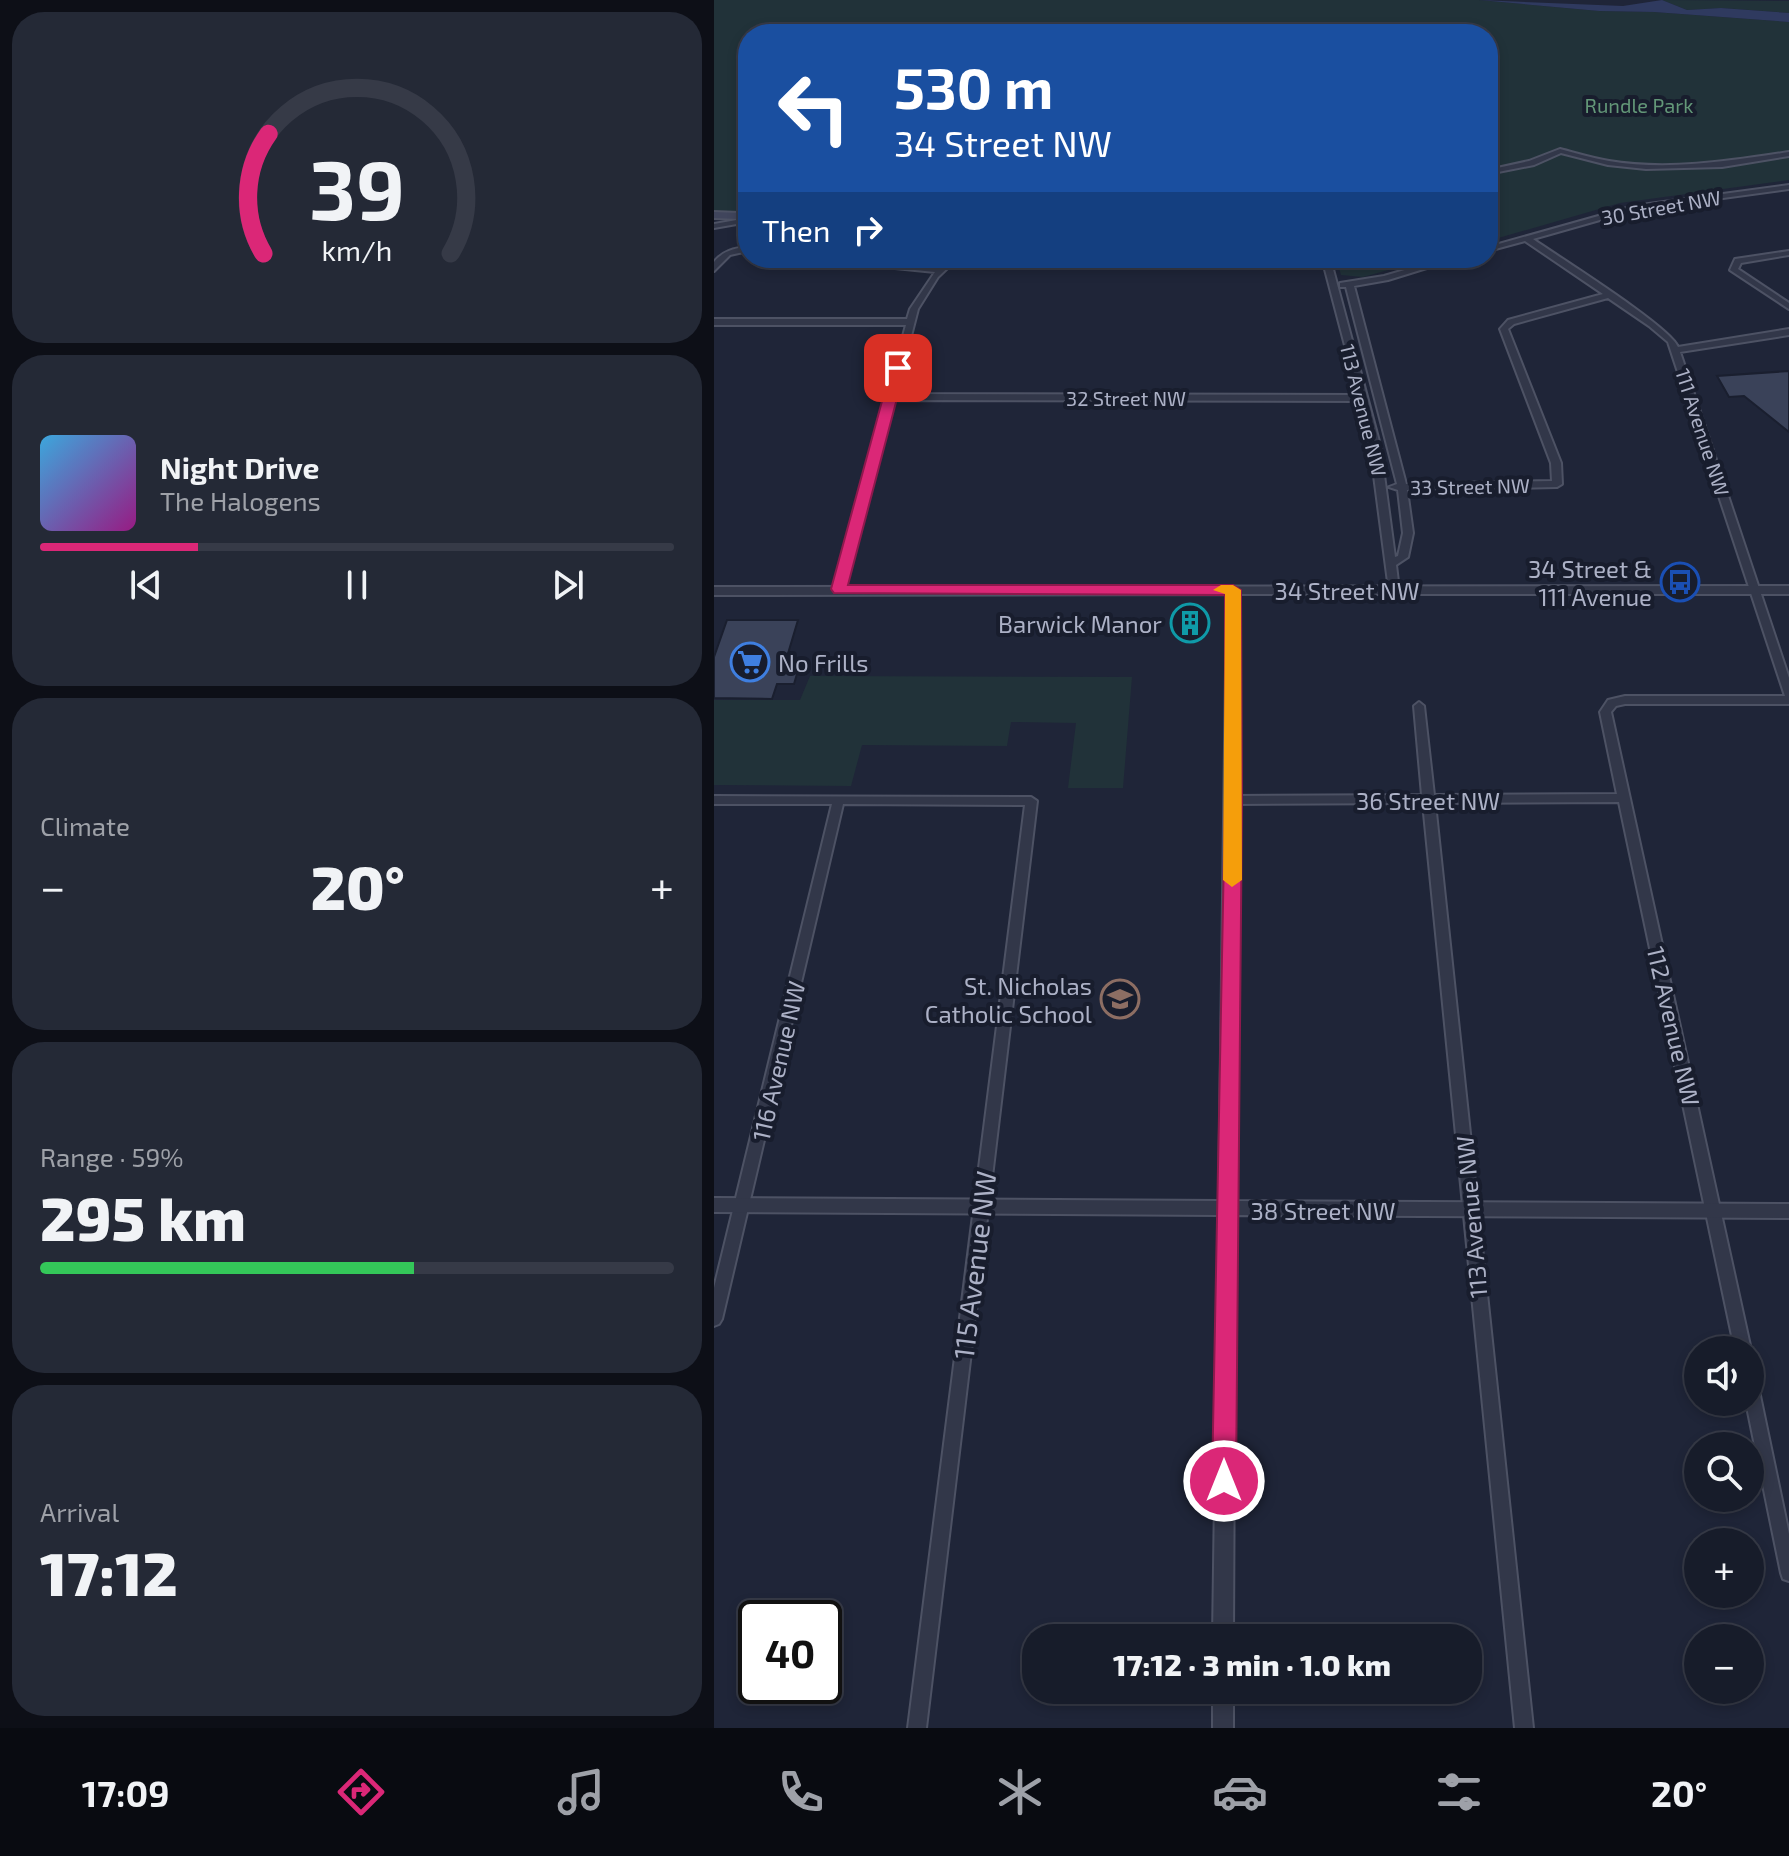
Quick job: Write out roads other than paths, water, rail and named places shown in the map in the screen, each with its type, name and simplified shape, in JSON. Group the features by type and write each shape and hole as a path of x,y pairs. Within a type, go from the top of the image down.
{"main road":[{"path":"715,223 738,218"}],"street":[{"path":"1498,170 1531,163 1560,151 1608,163 1646,167 1722,165 1789,154"},
{"name":"30 Street NW","path":"1498,246 1634,208 1789,187"},
{"path":"1776,189 1789,200"},
{"name":"111 Avenue NW","path":"1526,238 1664,333 1677,350 1789,697"},
{"path":"714,269 718,260 738,251"},
{"path":"1789,253 1738,261 1734,270 1789,307"},
{"path":"920,268 941,270"},
{"name":"113 Avenue NW","path":"1328,268 1375,445 1383,487 1394,590"},
{"path":"1332,284 1350,285 1416,268"},
{"path":"839,589 910,322 922,292 941,270"},
{"name":"113 Avenue NW","path":"1350,285 1402,487 1408,533 1403,557 1391,564"},
{"name":"33 Street NW","path":"1383,487 1557,484 1556,463 1504,329 1511,322 1609,295"},
{"path":"714,322 910,322"},
{"path":"1677,350 1789,332"},
{"name":"32 Street NW","path":"890,397 1361,398"},
{"path":"1223,1624 1226,1209 1234,800 1233,590"},
{"name":"34 Street NW","path":"714,591 1789,590"},
{"name":"112 Avenue NW","path":"1740,1336 1605,712 1612,703 1625,700 1789,697"},
{"name":"113 Avenue NW","path":"1419,706 1524,1728"},
{"name":"36 Street NW","path":"1234,800 1623,798"},
{"path":"714,800 838,802"},
{"name":"115 Avenue NW","path":"838,802 1031,801 917,1728"},
{"name":"116 Avenue NW","path":"714,1319 838,802"},
{"name":"38 Street NW","path":"714,1205 1789,1211"},
{"path":"1756,1416 1789,1573"},
{"path":"1223,1704 1223,1728"}],"water":[{"path":"1479,0 1623,6 1662,0 1687,10 1721,8 1789,13 1789,22 1599,11"}],"place":[{"name":"34 Street & 111 Avenue","path":"1680,582"},
{"name":"Barwick Manor","path":"1190,623"},
{"name":"No Frills","path":"750,662"},
{"name":"St. Nicholas Catholic School","path":"1120,999"}],"park label":[{"name":"Rundle Park","path":"1639,105"}]}
